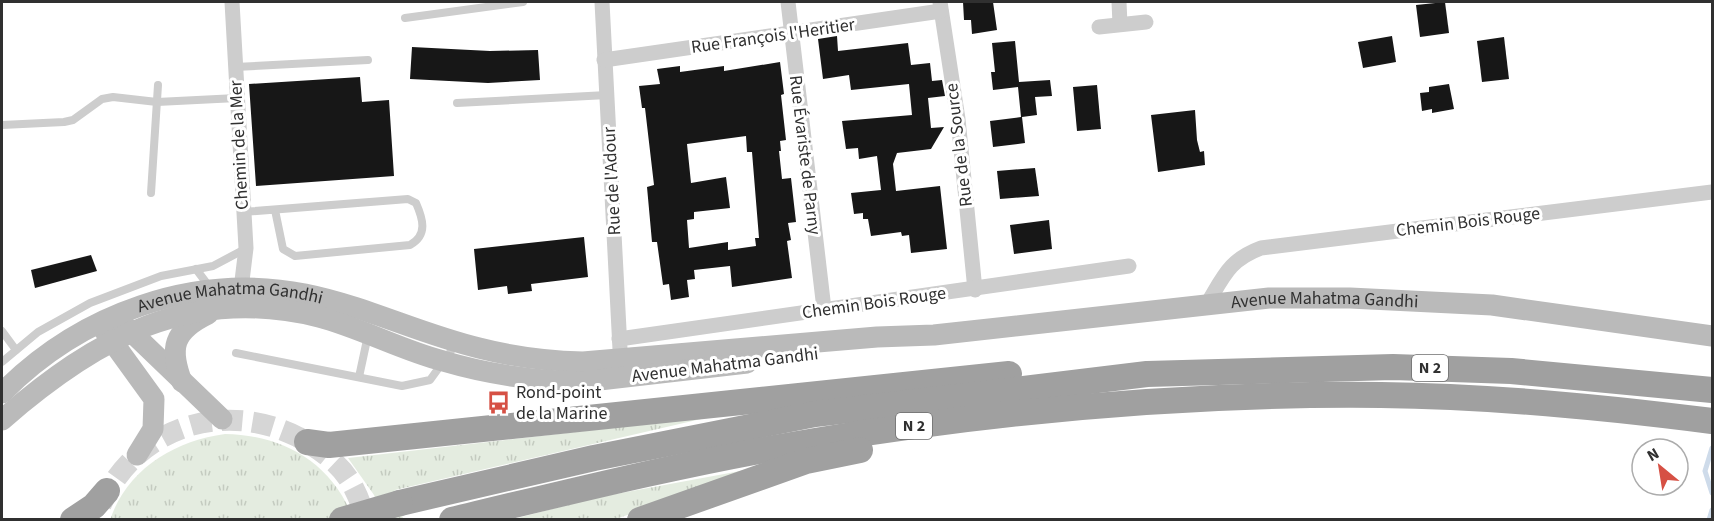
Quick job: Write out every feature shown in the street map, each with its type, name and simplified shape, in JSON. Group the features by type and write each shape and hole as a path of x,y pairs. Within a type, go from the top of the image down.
{"highway":[{"name":"N 2","path":"342,519 594,458 815,414 1146,374 1393,367 1511,371 1713,390"},
{"path":"307,442 329,445 980,377 1087,369 1146,374"},
{"name":"N 2","path":"452,519 602,484 813,441 962,419 1101,405 1248,396 1384,395 1623,410 1713,421"},
{"path":"640,519 806,461 897,442 1019,426 1384,395"},
{"path":"73,519 94,506 107,491"}],"main road":[{"name":"Avenue Mahatma Gandhi","path":"2,420 50,379 120,337 152,322 185,315 241,289 303,294 355,307 448,350"},
{"path":"185,315 200,302 233,299 241,289"},
{"name":"Avenue Mahatma Gandhi","path":"2,393 45,354 107,318 177,296 216,299 319,317 369,334 380,327 389,328 448,350 479,358 526,377 582,382 794,358 917,341 934,335"},
{"name":"Avenue Mahatma Gandhi","path":"479,358 583,362 620,350 934,335 1269,298 1350,298 1491,305 1713,336"},
{"path":"182,383 174,362 174,347 179,336 216,299"},
{"path":"107,318 120,337 132,371 148,388 154,399 153,429 137,455"},
{"path":"120,337 182,383 222,419"},
{"path":"33,393 49,389 92,363 113,365 132,371"}],"street":[{"name":"Chemin de la Mer","path":"232,2 246,248 241,289"},
{"name":"Rue de l'Adour","path":"602,2 620,350"},
{"name":"Rue Évariste de Parny","path":"788,2 825,309"},
{"path":"1119,2 1120,24"},
{"name":"Rue François l'Heritier","path":"604,60 790,33 941,6"},
{"name":"Rue de la Source","path":"941,6 958,119 975,290"},
{"path":"1099,27 1146,22"},
{"name":"Chemin Bois Rouge","path":"1207,304 1229,267 1242,255 1261,248 1713,192"},
{"name":"Chemin Bois Rouge","path":"620,350 825,309 975,290 1129,266"}],"lane":[{"path":"405,18 524,2"},
{"path":"235,67 369,60"},
{"path":"151,193 158,85"},
{"path":"457,103 607,95"},
{"path":"2,125 73,120 102,99 113,97 157,102 237,98"},
{"path":"243,212 408,199 416,203 423,230 421,236 410,245 295,256 283,249 274,210"},
{"path":"2,362 39,332 90,303 161,276 213,266 246,248"},
{"path":"196,269 216,299"},
{"path":"2,332 16,350"},
{"path":"359,377 369,334"},
{"path":"236,353 402,386 417,385 430,380 448,350"}],"green space":[{"path":"714,416 395,490 403,519 383,519 374,495 348,458"},
{"path":"225,434 267,440 303,456 333,483 345,500 354,520 110,520 128,486 140,472 171,451 188,443"},
{"path":"762,467 616,519 510,520 594,498"}],"building":[{"path":"963,2 993,2 997,30 972,34 971,20 964,20"},
{"path":"1445,2 1449,33 1420,37 1416,5"},
{"path":"837,36 838,51 908,43 911,65 930,63 932,81 942,80 945,96 928,98 931,128 944,127 931,149 897,153 893,164 896,191 940,186 947,249 911,253 909,235 902,236 901,232 871,236 868,219 863,219 863,213 854,214 851,193 881,190 877,156 859,159 858,148 846,149 842,121 912,115 909,84 851,90 849,75 823,79 818,39"},
{"path":"1392,36 1396,62 1363,68 1358,42"},
{"path":"1504,37 1509,79 1482,82 1477,41"},
{"path":"1015,41 1019,82 1050,80 1052,96 1035,97 1037,115 1022,117 1025,143 993,147 990,121 1021,117 1018,87 993,90 991,72 995,72 992,43"},
{"path":"412,47 490,51 538,50 540,80 488,83 410,79"},
{"path":"780,62 786,140 780,141 781,151 779,151 782,179 791,178 796,222 788,223 791,240 787,241 792,278 732,287 730,266 694,270 695,279 687,280 689,297 671,300 669,284 663,285 657,242 652,242 647,187 654,185 645,108 642,108 639,86 660,84 657,69 680,66 680,72 724,66 724,71","holes":["746,136 747,152 752,152 759,238 755,238 756,246 728,250 728,242 689,248 687,220 694,219 694,212 730,208 726,177 691,183 687,144"]},
{"path":"360,77 362,102 389,100 394,176 256,186 249,84"},
{"path":"1449,84 1454,109 1432,113 1432,109 1422,111 1420,93 1429,92 1429,87"},
{"path":"1097,85 1101,129 1077,131 1073,87"},
{"path":"1195,110 1197,140 1200,152 1204,151 1205,165 1158,172 1151,115"},
{"path":"1035,168 1039,196 1000,199 997,171"},
{"path":"1049,220 1052,249 1014,254 1010,225"},
{"path":"584,237 588,277 531,284 532,291 508,294 507,286 478,290 474,249"},
{"path":"91,255 97,271 35,288 31,270"}],"waterway":[{"path":"1712,448 1705,471 1712,493"},
{"path":"1709,520 1712,510"}],"tunnel":[{"path":"101,505 116,478 136,456 159,439 184,428 212,421 240,421 269,426 298,437 327,456 350,481 366,520"}],"place":[{"name":"Rond-point de la Marine","path":"498,402"}]}
